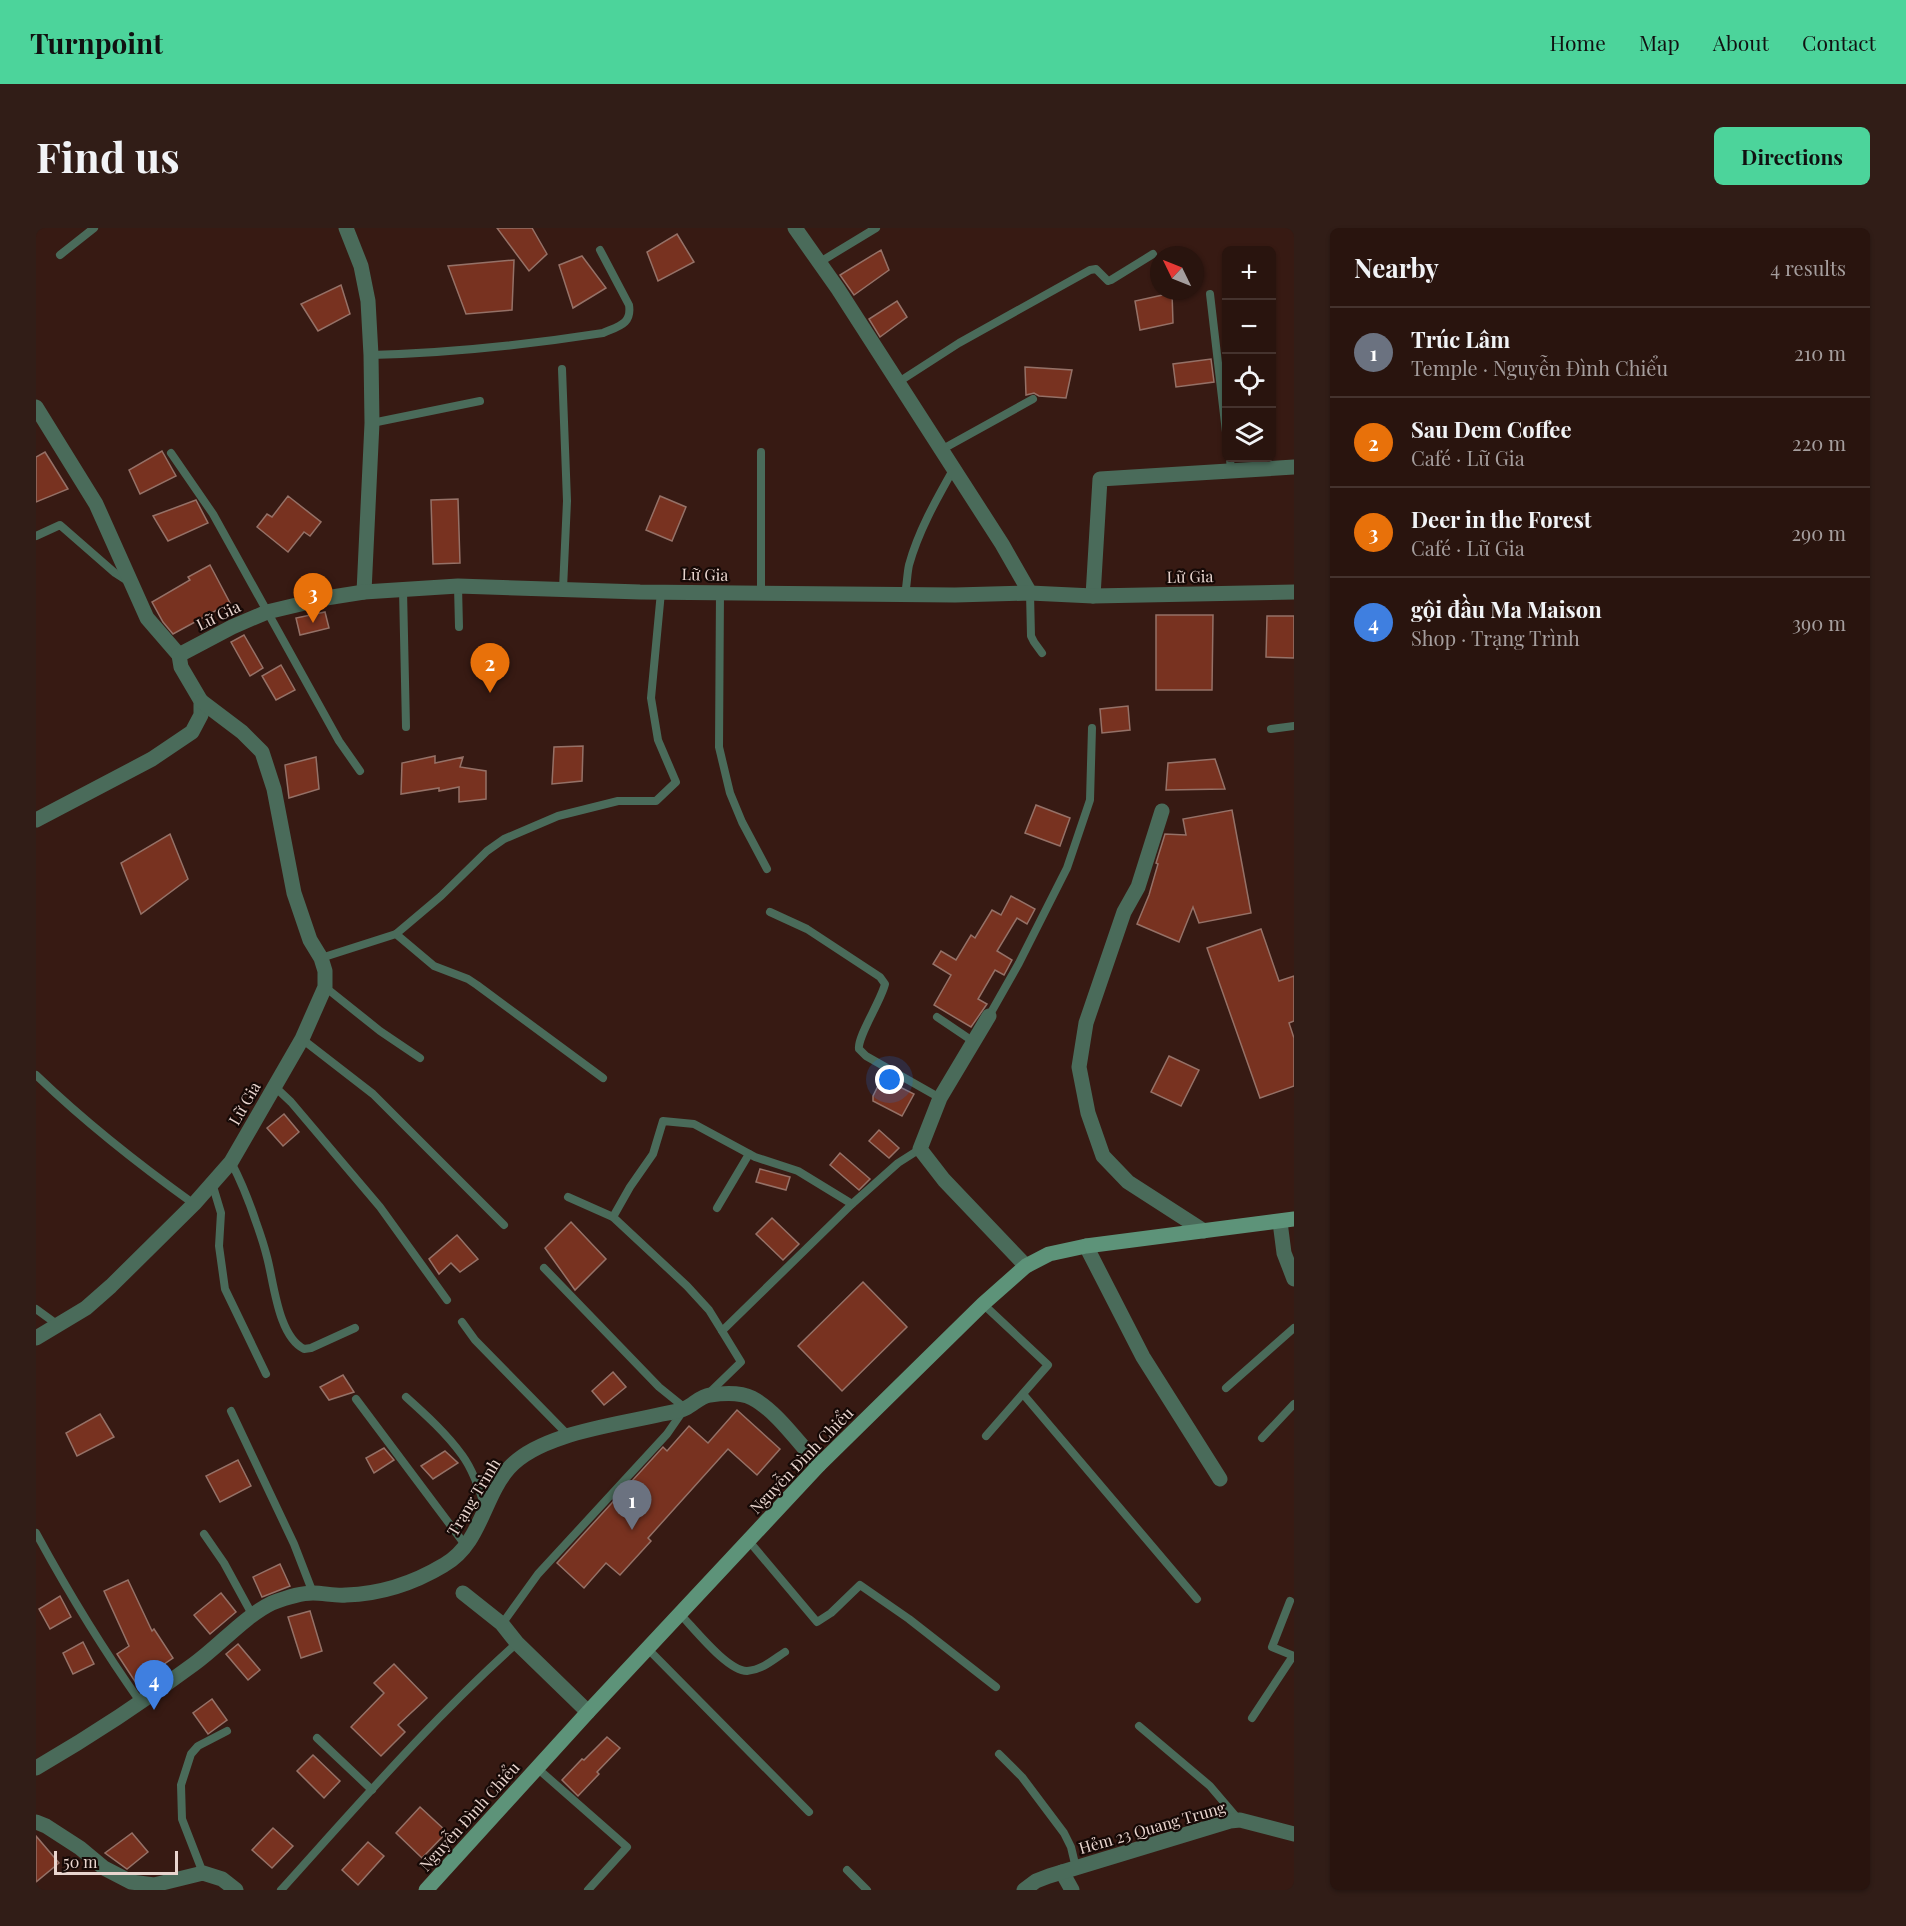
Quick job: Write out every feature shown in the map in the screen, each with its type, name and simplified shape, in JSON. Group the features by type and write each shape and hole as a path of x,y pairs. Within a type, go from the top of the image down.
{"main road":[{"name":"Nguyễn Đình Chiểu","path":"426,1890 647,1648 819,1465 983,1304 1026,1266 1049,1254 1086,1245 1287,1221"}],"street":[{"path":"346,228 361,266 366,289 371,355 372,423 364,592"},
{"path":"795,228 820,262 1002,544 1030,593"},
{"path":"36,407 96,504 147,618 179,655 181,666 201,701 242,732 262,752 274,789 294,893 310,940 321,957 325,971 325,987"},
{"path":"1093,596 1100,479 1230,465 1294,466"},
{"name":"Lữ Gia","path":"179,655 267,612 364,592 458,586 661,592 1030,593 1093,596 1294,592"},
{"path":"36,820 152,759 192,732 201,715 201,701"},
{"path":"1162,811 1138,887 1124,912 1086,1023 1079,1067 1088,1113 1103,1156 1128,1182 1204,1231"},
{"name":"Lữ Gia","path":"36,1338 86,1308 111,1286 194,1204 231,1162 303,1039 325,987"},
{"path":"989,1016 940,1098 920,1149 944,1180 1026,1266"},
{"path":"1287,1221 1284,1253 1294,1279"},
{"path":"1086,1245 1143,1358 1220,1479"},
{"path":"707,1395 731,1393 752,1398 774,1416 819,1465"},
{"name":"Trạng Trình","path":"36,1768 141,1703 271,1604 291,1596 313,1593 344,1596 385,1590 422,1577 447,1563 466,1546 502,1477 523,1455 568,1435 686,1408 707,1395"},
{"path":"463,1593 502,1624 517,1643 588,1712"},
{"name":"Hẻm 23 Quang Trung","path":"1024,1890 1036,1881 1230,1821 1240,1820 1294,1834"},
{"path":"36,1822 80,1848 104,1868 131,1882 154,1885 203,1873 222,1879 236,1890"},
{"path":"1069,1870 1072,1890"},
{"path":"171,1890 184,1877"}],"lane":[{"path":"60,255 94,228"},
{"path":"820,262 876,228"},
{"path":"371,355 423,354 525,344 603,333 612,329 628,319 629,305 600,250"},
{"path":"897,383 959,343 1090,270 1096,269 1110,280 1150,256"},
{"path":"1210,294 1224,408"},
{"path":"562,369 567,501 563,589"},
{"path":"941,450 1033,399"},
{"path":"372,423 480,401"},
{"path":"761,452 761,593"},
{"path":"171,453 213,514 339,741 360,771"},
{"path":"905,594 915,547 936,500 953,470"},
{"path":"36,536 60,525 115,573 132,584"},
{"path":"458,586 459,627"},
{"path":"403,590 406,727"},
{"path":"321,957 396,934 441,896 487,851 504,839 558,816 618,801 656,801 676,782 658,740 651,698 661,592"},
{"path":"720,592 719,747 729,794 767,869"},
{"path":"1030,593 1031,636 1042,653"},
{"path":"1271,729 1294,726"},
{"path":"989,1016 1019,963 1066,868 1090,800 1092,728"},
{"path":"771,912 807,929 880,977 885,984 883,994 859,1040 859,1049 866,1056 940,1098"},
{"path":"396,934 434,966 468,979 603,1078"},
{"path":"325,987 380,1031 420,1058"},
{"path":"937,1017 975,1042"},
{"path":"303,1039 373,1095 504,1225"},
{"path":"36,1075 79,1116 119,1149 194,1204"},
{"path":"274,1086 291,1102 380,1207 447,1300"},
{"path":"613,1217 653,1154 663,1121 694,1124 749,1154 798,1171 852,1204"},
{"path":"722,1331 852,1204 898,1163 920,1149"},
{"path":"717,1208 749,1154"},
{"path":"231,1162 256,1220 279,1310 294,1341 304,1349 311,1348 355,1328"},
{"path":"212,1184 221,1214 219,1246 225,1289 266,1374"},
{"path":"568,1197 613,1217 709,1310 741,1362 707,1395"},
{"path":"502,1624 538,1574 667,1434 686,1408 659,1387 544,1268"},
{"path":"983,1304 1048,1365 986,1437"},
{"path":"36,1309 58,1325"},
{"path":"462,1322 475,1340 568,1435"},
{"path":"1226,1388 1294,1328"},
{"path":"1023,1394 1197,1599"},
{"path":"406,1397 463,1455 471,1469 486,1510"},
{"path":"357,1399 466,1546"},
{"path":"1262,1438 1294,1404"},
{"path":"231,1411 294,1544 313,1593"},
{"path":"36,1533 75,1604 108,1657 141,1703"},
{"path":"204,1534 224,1563 253,1616"},
{"path":"748,1540 817,1622 831,1613 860,1585 918,1626 996,1687"},
{"path":"1251,1718 1293,1656 1272,1647 1290,1601"},
{"path":"680,1613 724,1659 738,1669 747,1671 763,1667 785,1652"},
{"path":"281,1890 488,1668 517,1643"},
{"path":"647,1648 809,1812"},
{"path":"1139,1726 1210,1786 1240,1820"},
{"path":"203,1873 182,1819 181,1785 191,1754 198,1746 227,1731"},
{"path":"317,1738 372,1790"},
{"path":"999,1754 1022,1777 1064,1833 1071,1847 1069,1870"},
{"path":"537,1768 627,1847 588,1890"},
{"path":"847,1870 867,1890"}],"building":[{"path":"497,228 532,228 547,254 529,271"},
{"path":"677,234 694,262 658,281 647,252"},
{"path":"881,250 889,270 854,295 840,275"},
{"path":"582,256 606,288 573,308 559,265"},
{"path":"514,260 512,310 466,314 448,266"},
{"path":"341,285 350,314 318,331 301,304"},
{"path":"1150,298 1150,300 1172,300 1173,323 1140,330 1135,301"},
{"path":"897,301 907,317 880,337 869,319"},
{"path":"1211,359 1214,382 1176,387 1173,364"},
{"path":"1025,367 1072,370 1066,398 1039,396 1034,393 1026,395"},
{"path":"162,451 176,476 140,494 129,470"},
{"path":"45,452 68,489 36,502 36,457"},
{"path":"288,496 321,522 310,536 304,532 288,552 257,527 267,514 272,517"},
{"path":"660,496 686,507 672,541 646,530"},
{"path":"458,499 460,563 433,564 431,500"},
{"path":"196,500 208,523 168,541 153,516"},
{"path":"210,565 230,603 173,634 152,602 190,580 188,577"},
{"path":"325,612 329,628 300,635 296,618"},
{"path":"1156,615 1213,615 1212,690 1156,690"},
{"path":"1267,616 1294,616 1294,658 1266,657"},
{"path":"244,635 263,668 250,676 231,642"},
{"path":"281,665 295,690 276,700 262,676"},
{"path":"1128,706 1130,730 1102,733 1100,709"},
{"path":"583,746 582,781 552,784 554,747"},
{"path":"435,756 435,763 463,757 460,767 486,771 486,799 459,802 459,787 401,794 402,763"},
{"path":"316,757 319,789 289,798 285,765"},
{"path":"1215,759 1225,789 1166,790 1168,763"},
{"path":"1036,805 1070,818 1060,846 1025,833"},
{"path":"1232,810 1251,913 1199,923 1193,907 1179,942 1137,924 1149,895 1165,834 1186,835 1183,819"},
{"path":"170,834 188,879 141,914 121,863"},
{"path":"1011,896 1035,909 1027,924 1017,918 997,951 1012,960 1004,975 995,970 978,999 987,1004 971,1027 934,1005 951,975 933,964 941,951 956,960 971,935 975,938 992,910 1001,915"},
{"path":"1261,929 1279,981 1294,976 1294,1021 1289,1023 1294,1038 1294,1086 1260,1098 1207,948"},
{"path":"1169,1056 1199,1070 1181,1106 1151,1092"},
{"path":"882,1078 914,1094 902,1116 873,1101 873,1096"},
{"path":"284,1114 299,1132 283,1146 267,1128"},
{"path":"879,1130 899,1148 889,1158 869,1141"},
{"path":"840,1153 870,1179 859,1190 830,1165"},
{"path":"760,1169 790,1177 786,1190 756,1182"},
{"path":"772,1218 799,1244 783,1260 756,1234"},
{"path":"571,1222 606,1259 575,1290 545,1248"},
{"path":"457,1235 478,1259 460,1272 451,1263 439,1274 429,1259"},
{"path":"863,1282 907,1327 842,1391 798,1346"},
{"path":"613,1372 626,1387 604,1405 592,1391"},
{"path":"343,1375 354,1392 329,1400 320,1387"},
{"path":"737,1410 780,1449 757,1475 728,1449 648,1538 651,1541 620,1575 606,1563 584,1588 557,1563 663,1447 667,1451 689,1426 708,1443"},
{"path":"100,1414 114,1437 77,1456 66,1433"},
{"path":"384,1448 394,1460 374,1473 366,1458"},
{"path":"445,1451 458,1463 433,1479 421,1466"},
{"path":"238,1460 251,1486 220,1502 206,1476"},
{"path":"280,1564 290,1586 262,1597 253,1577"},
{"path":"128,1580 152,1631 154,1629 173,1658 136,1683 117,1654 129,1646 104,1591"},
{"path":"221,1593 236,1612 210,1634 194,1615"},
{"path":"60,1596 71,1617 50,1629 39,1609"},
{"path":"310,1611 322,1651 301,1658 288,1617"},
{"path":"83,1642 94,1664 73,1674 63,1653"},
{"path":"238,1644 260,1670 248,1680 226,1654"},
{"path":"394,1664 427,1698 398,1725 405,1732 381,1756 351,1727 384,1693 374,1683"},
{"path":"212,1699 227,1720 208,1734 193,1713"},
{"path":"607,1737 620,1748 578,1796 562,1780"},
{"path":"313,1755 340,1781 324,1798 297,1771"},
{"path":"420,1807 447,1832 422,1858 396,1833"},
{"path":"273,1828 293,1846 272,1868 252,1850"},
{"path":"132,1833 148,1852 127,1869 105,1853"},
{"path":"36,1836 59,1863 36,1882"},
{"path":"368,1842 384,1856 358,1885 342,1870"}],"place":[{"name":"Deer in the Forest","path":"313,623"},
{"name":"Sau Dem Coffee","path":"490,693"},
{"name":"Trúc Lâm","path":"632,1530"},
{"name":"gội đầu Ma Maison","path":"154,1710"}]}
